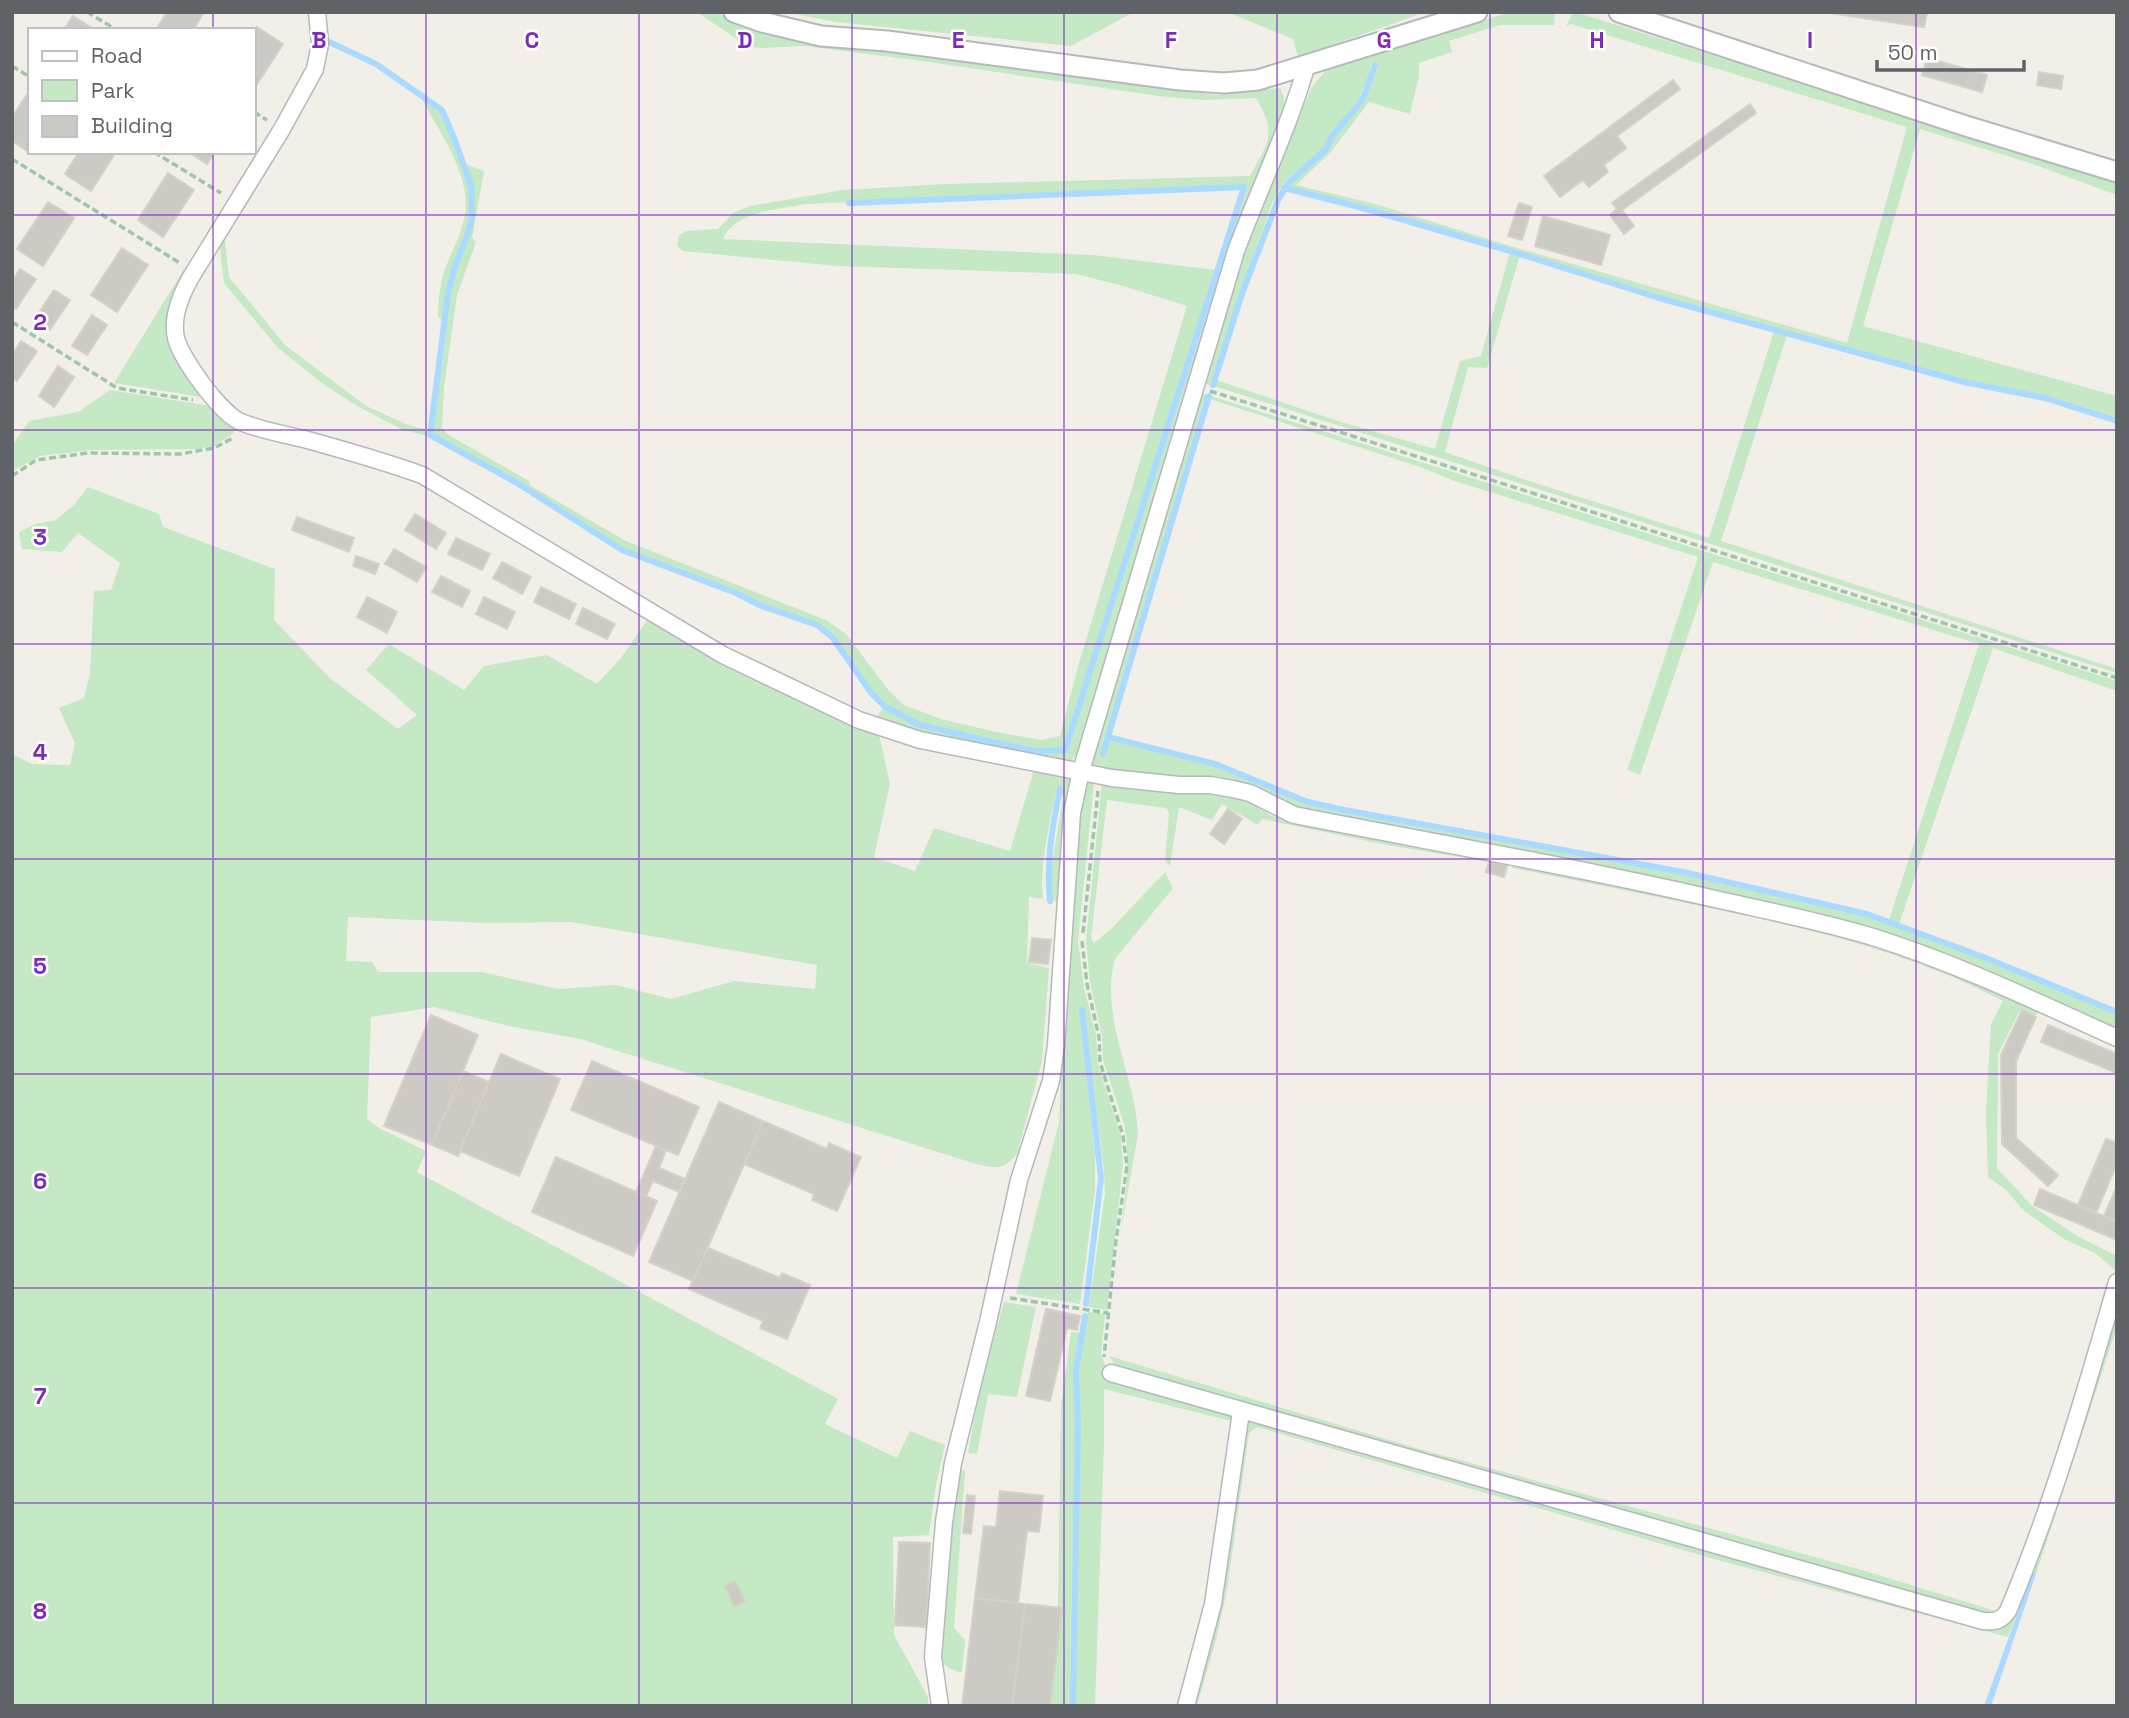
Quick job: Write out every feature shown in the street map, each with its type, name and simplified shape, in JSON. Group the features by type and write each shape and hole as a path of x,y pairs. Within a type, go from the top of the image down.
{"street":[{"path":"317,12 320,44 315,69 282,129 186,286 176,315 176,338 188,362 218,404 239,422 379,460 422,475 723,655 859,720 920,740 1100,775 1233,789 1250,793 1294,815 1669,888 1824,924 1918,953 2117,1038"},
{"path":"734,12 762,22 821,36 887,40 1180,80 1224,83 1258,80 1477,12"},
{"path":"1619,12 1966,126 2117,172"},
{"path":"940,1706 933,1657 944,1522 953,1463 1019,1180 1051,1081 1056,1045 1072,813 1081,771 1236,251 1296,103 1307,64"},
{"path":"1111,1373 1754,1558 1983,1621 1995,1622 2003,1618 2008,1611 2037,1541 2117,1282"},
{"path":"1186,1706 1213,1604 1241,1412"}],"path":[{"path":"87,12 114,28"},
{"path":"12,66 28,75"},
{"path":"158,154 237,202"},
{"path":"12,159 194,272"},
{"path":"12,322 117,388 218,404"},
{"path":"1195,386 2117,678"},
{"path":"12,475 36,460 88,453 180,454 214,448 235,436 239,422"},
{"path":"1100,775 1082,942 1087,984 1099,1037 1100,1062 1117,1112 1127,1166 1104,1357 1111,1373"},
{"path":"993,1295 1108,1312"}],"green space":[{"path":"697,12 716,12 747,27 798,40 926,54 1160,88 1217,95 1280,88 1284,97 1284,117 1205,330 1078,752 1068,765 925,737 879,723 746,662 877,718 883,707 920,726 1035,752 1067,751 1245,186 806,204 747,217 737,222 723,239 1093,255 1216,270 1064,749 1035,749 921,723 901,714 885,705 873,693 833,636 817,624 760,604 623,548 518,482 431,434 450,295 472,217 471,185 465,164 484,171 472,238 476,242 457,295 444,387 442,428 447,434 626,541 826,620 846,634 889,691 904,705 941,719 1041,740 1060,736 1079,663 1187,306 1076,274 837,266 683,251 677,246 679,235 686,231 718,229 733,213 750,206 843,190 945,184 1250,176 1268,138 1269,130 1263,111 1256,98 1202,100 1158,96 805,46 747,46"},
{"path":"784,12 1134,12 1071,46 836,22"},
{"path":"1227,12 1426,12 1298,57 1293,39"},
{"path":"1510,12 1555,12 1554,25 1500,25 1449,41 1452,52 1419,63 1419,76 1410,114 1369,102 1330,153 1296,185 1375,204 1847,343 1907,127 1571,24 1566,26 1573,12 1588,16 2117,184 2117,195 2030,163 1920,129 1863,326 2117,396 2117,419 2046,396 1964,381 1660,297 1511,249 1286,188 1329,149 1335,134 1361,106 1372,84 1378,64 1375,62 1371,64 1367,82 1356,105 1332,133 1326,146 1285,181 1272,203 1210,385 1204,383 1258,204 1312,87 1326,70"},
{"path":"420,95 440,111 454,140 470,186 467,229 452,269 444,321 438,317 441,283 461,231 466,203 459,171"},
{"path":"224,231 229,277 285,345 366,406 408,425 429,430 428,436 403,430 359,407 326,386 278,348 224,283 219,240"},
{"path":"1510,252 1520,255 1487,368 1468,367 1445,452 1709,538 1774,331 1787,335 1721,541 2117,669 2117,673 1214,386 1216,380 1341,422 1435,449 1460,361 1481,356"},
{"path":"184,269 188,273 171,321 207,398 114,383"},
{"path":"110,390 217,407 234,423 234,433 213,446 197,449 91,450 40,456 12,471 12,446 29,421 78,412"},
{"path":"1202,393 1208,395 1101,756 1110,739 1232,772 1339,811 1661,870 1861,914 1983,958 2117,1014 2117,1030 1874,935 1275,803 1097,769 1087,764"},
{"path":"1211,396 2117,681 2117,691 1993,648 1899,924 1889,920 1979,644 1713,562 1640,775 1627,770 1698,557 1455,481 1423,468 1210,399"},
{"path":"88,487 159,514 163,527 275,569 274,620 331,679 398,729 417,715 366,670 389,644 464,690 484,666 547,655 597,684 621,658 648,619 748,676 879,734 890,784 874,857 915,871 934,828 1010,851 1034,770 1074,776 1061,903 1051,900 1051,869 1063,797 1060,788 1055,795 1045,847 1043,899 1029,897 1027,963 1049,968 1042,1061 1017,1154 1002,1166 973,1163 580,1039 509,1026 434,1007 371,1017 367,1119 379,1128 426,1151 417,1172 838,1399 825,1424 897,1458 910,1431 945,1445 929,1535 893,1537 894,1635 928,1697 928,1706 12,1706 12,754 32,764 70,765 75,743 59,708 84,698 90,674 94,591 111,590 120,563 78,533 62,552 22,549 19,532 36,524 56,520 74,505","holes":["348,917 487,923 571,922 817,965 815,989 734,981 671,999 616,985 559,989 481,972 378,972 372,962 346,961"]},
{"path":"1083,780 1094,783 1078,941 1084,988 1096,1035 1098,1065 1121,1136 1123,1164 1107,1310 1089,1307 1105,1193 1084,1011 1080,1012 1095,1154 1095,1190 1080,1304 1016,1294 1059,1122 1067,941"},
{"path":"1102,782 1238,795 1272,816 1485,858 1484,861 1392,846 1262,819 1258,825 1222,804 1212,820 1179,807 1170,866 1165,860 1169,813 1166,808 1107,800 1091,938 1094,943 1112,928 1165,872 1173,888 1115,959 1111,981 1115,1025 1136,1112 1138,1134 1120,1236 1127,1182 1127,1142 1124,1124 1103,1060 1102,1036 1090,982 1086,941"},
{"path":"1514,863 1799,921 1869,942 1992,989 2038,1011 2035,1017 2020,1010 1998,1054 1997,1168 2032,1206 2079,1237 2117,1256 2115,1270 2095,1253 2064,1239 2024,1211 2006,1190 1988,1177 1986,1112 1991,1024 2003,1001 1930,968 1817,932 1512,868"},
{"path":"2117,1293 2117,1327 2036,1574 2032,1573 2008,1637 1721,1561 1257,1427 1249,1433 1227,1590 1216,1640 1197,1706 1188,1706 1247,1417 2003,1622"},
{"path":"1004,1302 1036,1307 1017,1397 988,1394 977,1454 968,1453 981,1383"},
{"path":"1088,1312 1105,1314 1101,1354 1108,1372 1233,1414 1235,1422 1104,1389 1095,1706 1074,1706 1080,1424 1078,1371"},
{"path":"1071,1332 1080,1333 1075,1371 1077,1424 1071,1706 1051,1706 1058,1605 1061,1405"},
{"path":"1109,1356 1416,1448 1862,1570 1999,1612 1985,1616 1295,1420 1115,1365"},
{"path":"958,1470 965,1471 954,1628 965,1640 962,1672 948,1668 938,1657 944,1561"}],"water":[{"path":"2032,1573 2036,1574 1991,1706 1984,1706"}],"building":[{"path":"167,12 204,12 194,28 157,28"},
{"path":"1823,12 1927,12 1924,27"},
{"path":"73,16 92,28 65,28"},
{"path":"257,27 283,44 256,86"},
{"path":"1927,58 1987,75 1982,92 1922,75"},
{"path":"2039,72 2063,76 2061,89 2037,85"},
{"path":"1673,80 1680,89 1617,136 1626,148 1604,165 1608,172 1589,187 1583,180 1560,197 1544,176"},
{"path":"28,93 27,151 12,141 12,117"},
{"path":"1750,104 1756,113 1622,210 1634,226 1624,234 1610,215 1617,209 1612,203"},
{"path":"78,154 115,154 91,191 65,174"},
{"path":"192,154 214,154 207,164"},
{"path":"168,173 194,190 163,237 138,220"},
{"path":"48,202 74,218 43,266 17,249"},
{"path":"1519,203 1532,207 1522,240 1508,236"},
{"path":"1543,216 1610,235 1601,265 1535,246"},
{"path":"122,248 148,265 117,312 91,295"},
{"path":"20,269 36,279 16,309 12,307 12,281"},
{"path":"54,290 70,300 50,330 34,320"},
{"path":"92,315 107,325 87,355 72,346"},
{"path":"21,341 37,351 17,381 12,378 12,355"},
{"path":"58,366 74,377 54,407 39,396"},
{"path":"415,514 446,533 436,549 405,530"},
{"path":"297,517 354,538 349,552 292,530"},
{"path":"456,538 490,554 482,570 448,554"},
{"path":"394,549 426,567 417,582 385,564"},
{"path":"356,556 379,564 375,574 353,566"},
{"path":"502,562 531,577 522,594 493,578"},
{"path":"441,576 470,591 462,607 432,592"},
{"path":"541,587 576,604 569,619 534,602"},
{"path":"367,597 397,612 387,633 357,617"},
{"path":"484,597 515,612 507,629 476,614"},
{"path":"583,608 615,624 607,639 576,624"},
{"path":"1228,809 1242,819 1224,844 1210,834"},
{"path":"1490,858 1508,863 1504,877 1486,872"},
{"path":"1032,938 1051,940 1048,964 1029,962"},
{"path":"2022,1010 2036,1017 2016,1061 2016,1138 2058,1175 2048,1186 2002,1144 2001,1055"},
{"path":"431,1015 478,1035 432,1145 384,1126"},
{"path":"2048,1025 2117,1054 2117,1073 2041,1042"},
{"path":"501,1054 560,1079 519,1176 460,1151"},
{"path":"592,1061 699,1107 678,1155 571,1110"},
{"path":"463,1071 489,1082 458,1156 432,1145"},
{"path":"719,1102 763,1121 693,1281 649,1262"},
{"path":"763,1121 827,1149 829,1143 861,1157 837,1211 812,1200 814,1194 744,1164"},
{"path":"2106,1139 2117,1143 2117,1164 2096,1213 2078,1205"},
{"path":"656,1146 666,1150 659,1168 685,1179 679,1192 653,1181 646,1196 636,1192"},
{"path":"556,1157 657,1201 633,1256 532,1212"},
{"path":"2117,1186 2117,1222 2104,1216"},
{"path":"2040,1189 2117,1222 2117,1240 2034,1205"},
{"path":"708,1248 780,1278 782,1273 810,1285 787,1339 760,1328 763,1321 689,1289"},
{"path":"1046,1309 1080,1316 1077,1330 1067,1328 1050,1401 1026,1396"},
{"path":"1000,1491 1043,1496 1039,1532 1027,1531 1018,1603 975,1598 984,1526 996,1527"},
{"path":"967,1495 975,1496 971,1534 963,1533"},
{"path":"899,1542 930,1543 926,1627 895,1625"},
{"path":"735,1581 745,1601 734,1606 725,1586"},
{"path":"975,1598 1025,1604 1012,1706 962,1706"},
{"path":"1025,1604 1062,1608 1050,1706 1012,1706"}],"waterway":[{"path":"325,40 376,64 442,110 471,186 472,215 448,293 430,435 517,483 622,550 736,593 759,605 817,625 832,637 872,694 884,706 920,725 1035,751 1065,750 1244,187 849,203"},
{"path":"1213,385 1242,294 1278,200 1288,183 1326,149 1332,136 1360,103 1375,65"},
{"path":"1284,188 1510,251 1659,298 1964,382 2045,398 2117,421"},
{"path":"1103,754 1209,396"},
{"path":"1108,737 1215,764 1308,802 1683,872 1867,914 1986,958 2117,1012"},
{"path":"1050,901 1050,845 1060,789"},
{"path":"1082,1010 1101,1178 1086,1304"},
{"path":"1073,1706 1078,1424 1076,1371 1085,1316"}]}
